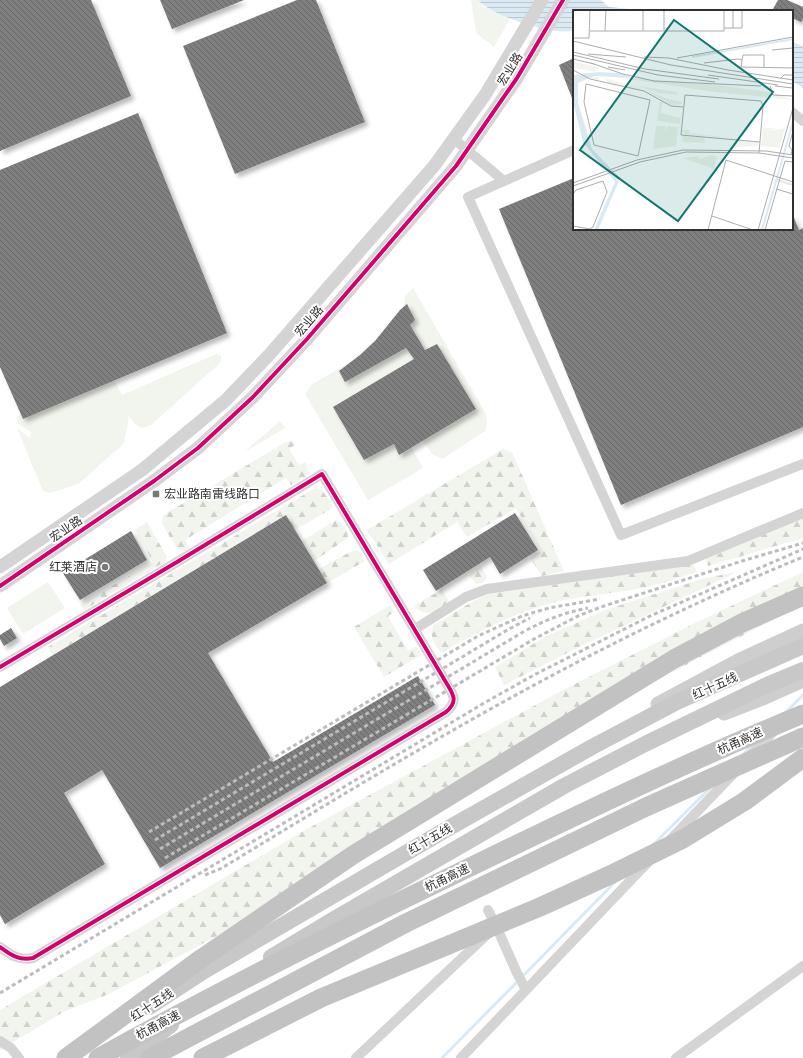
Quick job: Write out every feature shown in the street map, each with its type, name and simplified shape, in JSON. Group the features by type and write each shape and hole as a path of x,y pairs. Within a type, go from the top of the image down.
{"highway":[{"path":"66,1058 202,958 353,855 674,659 742,623 803,596"},
{"name":"杭甬高速","path":"98,1058 325,937 801,709"},
{"name":"杭甬高速","path":"150,1058 406,923 646,807 803,737"},
{"path":"203,1058 321,998 540,907 683,839 745,801 803,758"}],"main road":[{"path":"769,654 803,631"},
{"name":"红十五线","path":"70,1058 204,971 440,833 596,745 769,654 803,646"},
{"name":"红十五线","path":"128,1058 218,989 245,972 564,786 645,744 766,691 803,670"},
{"path":"766,691 803,680"}],"street":[{"name":"宏业路","path":"0,567 142,470 226,400 269,355 434,166 485,95 542,0"},
{"name":"宏业路","path":"0,586 154,481 198,448 252,397 307,339 456,166 517,78 563,0"},
{"path":"793,113 803,121"},
{"path":"454,139 504,181"},
{"path":"573,150 468,197 621,535 803,464"},
{"path":"0,667 322,474 415,628 454,697 452,707 446,712 33,958 15,958 0,947"},
{"path":"415,628 475,592 487,589 688,561 803,513"},
{"path":"461,1058 525,987 801,709"},
{"path":"488,910 525,987"},
{"path":"356,1058 496,926"},
{"path":"676,1058 803,966"},
{"path":"0,1042 11,1048 19,1058"}],"green space":[{"path":"471,0 478,0 482,6 510,19 494,47 476,33"},
{"path":"413,288 486,414 487,423 485,431 442,459 432,454 420,436 409,443 423,468 368,500 305,394 311,385 352,361 403,314 405,296"},
{"path":"216,354 221,356 221,362 151,425 142,428 135,424 129,416 124,443 78,484 50,493 43,491 17,428 30,438 31,432 19,424 16,418 21,414 23,419 114,380 122,395"},
{"path":"280,421 285,428 244,452"},
{"path":"291,441 296,444 289,449 299,465 306,462 308,470 307,476 291,485 286,478 185,540 189,548 184,551 178,550 162,524 162,517 165,514 284,443"},
{"path":"503,449 512,452 564,571 542,576 530,558 541,551 516,508 467,537 457,522 389,564 367,530"},
{"path":"315,488 321,489 332,504 331,509 295,530 286,515 53,655 48,647"},
{"path":"803,518 803,538 708,566 706,559"},
{"path":"336,520 345,528 348,538 314,561 302,541"},
{"path":"147,522 167,557 163,563 84,610 81,604 153,562 135,530"},
{"path":"358,550 365,561 327,583 319,569 350,552"},
{"path":"693,564 697,572 660,584 560,601 534,608 493,625 441,653 432,637 434,625 475,600 490,594"},
{"path":"481,566 487,577 483,583 476,584 469,575"},
{"path":"737,572 579,647 504,685 495,667 543,638 605,610 705,578"},
{"path":"803,572 803,586 800,588 796,608 609,705 278,903 109,994 65,1011 0,1050 0,1010 307,829 565,689 695,623"},
{"path":"48,582 65,608 23,634 7,608"},
{"path":"442,589 450,603 436,611 428,613 419,610 414,606"},
{"path":"390,605 394,612 388,616 408,651 416,647 421,655 384,677 354,627"}],"shaded area":[{"path":"478,0 601,0 609,7 640,10 573,10 573,31 562,31 550,30 515,20 484,6"},
{"path":"793,42 803,46 803,88 793,82"}],"building":[{"path":"0,0 91,0 131,96 0,151"},
{"path":"160,0 244,0 172,29"},
{"path":"297,0 316,0 365,122 235,174 183,46"},
{"path":"778,0 787,0 803,7 803,19 801,22 793,18 793,10 773,9"},
{"path":"573,58 573,100 559,65"},
{"path":"138,113 227,333 23,419 0,367 0,170"},
{"path":"573,178 573,230 793,230 793,215 799,230 803,228 803,427 621,505 499,209"},
{"path":"407,304 415,320 410,325 425,350 437,344 476,409 399,455 394,444 364,460 333,407 414,359 406,348 345,382 339,371 375,341 400,310"},
{"path":"515,513 538,550 500,574 490,557 436,591 423,570"},
{"path":"286,515 327,583 208,653 273,762 418,676 435,705 160,868 102,770 64,793 105,864 5,924 0,915 0,687"},
{"name":"红莱酒店","path":"131,531 147,560 80,600 63,573"},
{"path":"11,628 17,638 4,646 0,639 0,635"}],"waterway":[{"path":"786,712 803,695"},
{"path":"743,754 754,744"},
{"path":"653,845 710,788"},
{"path":"522,977 616,881"},
{"path":"442,1058 518,981"}],"railway":[{"path":"165,858 534,639 578,616 601,607 742,561 803,543"},
{"path":"0,993 484,703 534,675 650,616 803,549"},
{"path":"205,875 222,868 410,755 559,672 697,603 803,557"},
{"path":"149,832 478,636 522,616 549,608 600,599"},
{"path":"160,849 523,632 554,617 588,608"},
{"path":"155,840 509,629 530,618"}],"cycle path":[{"path":"0,586 154,481 198,448 253,397 307,339 456,166 517,78 563,0"},
{"path":"0,667 322,474 450,688 454,700 453,704 446,712 33,958 19,958 0,947"}],"place":[{"name":"宏业路南雷线路口","path":"156,494"},
{"name":"红莱酒店","path":"105,567"}]}
